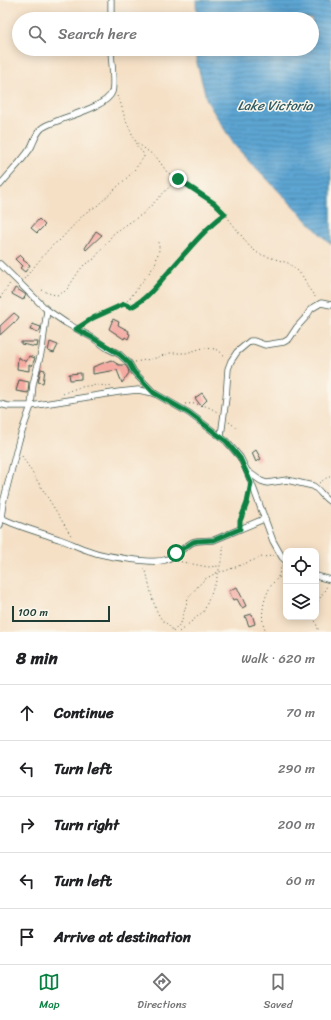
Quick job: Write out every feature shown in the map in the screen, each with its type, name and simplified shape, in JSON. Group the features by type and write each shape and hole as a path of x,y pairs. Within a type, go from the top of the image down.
{"street":[{"path":"111,0 111,12"},
{"path":"0,185 30,149 34,138 42,128 78,114 107,99 113,88 111,56"},
{"path":"0,264 47,310 119,354 129,363 134,372 154,393 189,413 226,441 240,458 247,471 273,541 283,557"},
{"path":"221,436 228,370 231,361 237,352 250,342 254,341 265,345 284,342 289,339 311,309 321,304 331,305"},
{"path":"0,525 3,503 17,448 31,406 33,384 42,349 47,310"},
{"path":"0,404 8,406 31,406 119,392 138,390 154,393"},
{"path":"247,471 261,481 267,483 287,480 313,486 324,498 331,502"},
{"path":"1,518 11,523 66,541 99,554 142,560 166,560 193,542 208,541 222,537 264,519"},
{"path":"319,577 330,580"}],"path":[{"path":"20,284 48,250 60,241 85,213 97,206 132,173 144,157 144,152 136,145 125,119 121,104 113,88"},
{"path":"136,142 157,158 167,172 214,203 225,214 250,247 259,254 288,263 297,270 304,278 312,295 321,304"},
{"path":"42,290 57,295 64,292 84,265 94,259 114,233 144,213 178,179"},
{"path":"124,304 131,307 154,290 197,239 214,222 225,214"},
{"path":"76,329 93,318 124,304 138,289 155,265 160,241"},
{"path":"0,298 14,278"},
{"path":"129,363 156,358 169,353 186,353 203,348 218,350 231,361"},
{"path":"60,396 66,392 80,388 104,385 114,387 119,392"},
{"path":"174,404 193,403 206,405 237,428"},
{"path":"17,448 77,546"},
{"path":"313,486 331,475"},
{"path":"240,529 240,521 247,503 251,483"},
{"path":"179,632 204,611 223,554 222,537"},
{"path":"142,560 154,603 161,618 169,624 173,632 181,623 188,598 205,579 218,572 225,571 262,557 269,556 283,559"},
{"path":"166,560 208,567 220,566"},
{"path":"266,632 262,620 263,608 267,593 278,578 283,562"},
{"path":"278,578 283,577"},
{"path":"319,600 330,580"},
{"path":"315,620 319,632"}],"water":[{"name":"Lake Victoria","path":"196,0 331,0 331,245 235,146 207,101 197,63 197,56 319,56 319,12 197,12"}],"building":[{"path":"39,219 45,225 37,233 31,228"},
{"path":"96,231 102,235 86,250 85,248"},
{"path":"20,255 24,259 23,260 30,265 25,272 20,268 22,266 15,259"},
{"path":"15,288 26,295 23,300 12,294"},
{"path":"14,313 19,317 15,323 14,322 0,335 0,326"},
{"path":"113,319 119,322 118,325 129,331 128,333 130,334 128,339 125,337 124,339 109,329"},
{"path":"32,324 41,327 39,332 30,330"},
{"path":"21,342 38,342 37,347 21,344"},
{"path":"50,342 58,345 54,353 48,351"},
{"path":"29,356 35,358 32,366 29,364 29,371 17,369 18,357 26,362"},
{"path":"111,360 119,365 125,365 128,369 129,373 122,383 117,370 93,374 93,367"},
{"path":"41,369 45,370 43,383 38,382"},
{"path":"81,373 81,379 70,380 69,374"},
{"path":"19,380 29,382 28,393 16,391"},
{"path":"202,393 207,400 201,406 195,398"},
{"path":"256,450 261,459 256,462 252,453"},
{"path":"237,587 246,606 242,608 237,599 233,600 229,591"},
{"path":"252,614 255,624 249,626 245,616"}],"route":[{"path":"176,553 193,542 214,540 240,529 240,521 247,503 251,483 247,471 240,458 226,441 189,413 154,393 134,372 129,363 119,354 76,329 93,318 124,304 131,307 136,304 154,290 197,239 214,222 225,214 214,203 178,179"}]}
